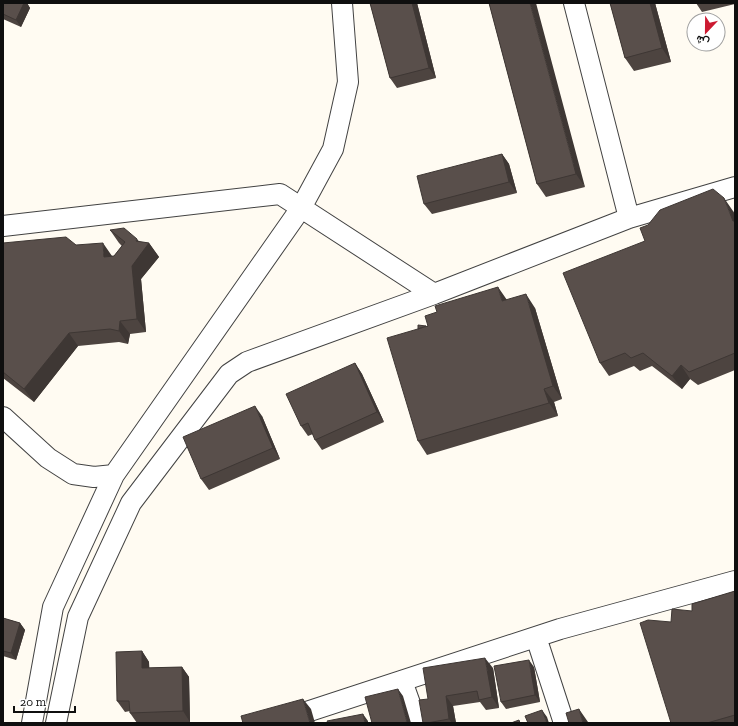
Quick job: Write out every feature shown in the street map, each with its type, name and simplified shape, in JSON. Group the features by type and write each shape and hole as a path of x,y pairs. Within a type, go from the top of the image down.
{"street":[{"path":"32,723 53,607 114,475 301,208 333,149 348,82 342,3"},
{"path":"574,3 629,218"},
{"path":"56,723 78,617 131,503 229,374 247,362 434,294 629,218 735,187"},
{"path":"3,226 280,194 434,294"},
{"path":"3,417 48,458 73,474 94,478 114,475"},
{"path":"273,723 560,629 735,581"},
{"path":"536,637 564,723"},
{"path":"402,681 417,723"}],"building":[{"path":"3,3 24,3 16,20 3,14"},
{"path":"370,3 412,3 429,68 390,78"},
{"path":"489,3 530,3 576,174 537,184"},
{"path":"610,3 650,3 662,48 625,58"},
{"path":"502,154 509,182 424,204 417,176"},
{"path":"713,189 724,198 733,221 735,221 735,353 689,372 681,365 672,376 643,353 631,358 625,353 600,363 563,273 645,241 640,228 648,225 660,210"},
{"path":"124,228 137,239 136,241 149,243 132,266 137,319 120,321 119,331 110,329 69,333 24,389 3,372 3,243 66,237 76,245 103,243 104,257 114,256 125,242 110,230"},
{"path":"498,287 502,301 526,294 553,386 544,389 549,403 418,441 387,338 428,326 425,316 437,312 435,306"},
{"path":"418,325 426,326 418,329"},
{"path":"355,363 377,412 315,440 308,423 301,426 286,394"},
{"path":"255,406 273,448 201,479 183,437"},
{"path":"735,591 735,715 707,723 671,723 640,623 648,620 671,622 672,609 692,611 692,604"},
{"path":"3,618 20,623 11,653 3,651"},
{"path":"142,651 142,668 182,667 183,711 130,713 129,701 117,701 116,652"},
{"path":"485,658 492,697 479,700 477,691 446,696 449,719 423,723 419,700 428,699 423,668"},
{"path":"529,660 535,695 501,702 494,666"},
{"path":"398,689 407,722 372,723 365,697"},
{"path":"303,699 310,723 243,723 241,716"},
{"path":"579,709 583,723 569,723 566,713"},
{"path":"542,710 547,723 528,723 525,716"},
{"path":"363,714 365,723 328,723 327,721"},
{"path":"519,720 520,723 511,723"}]}
